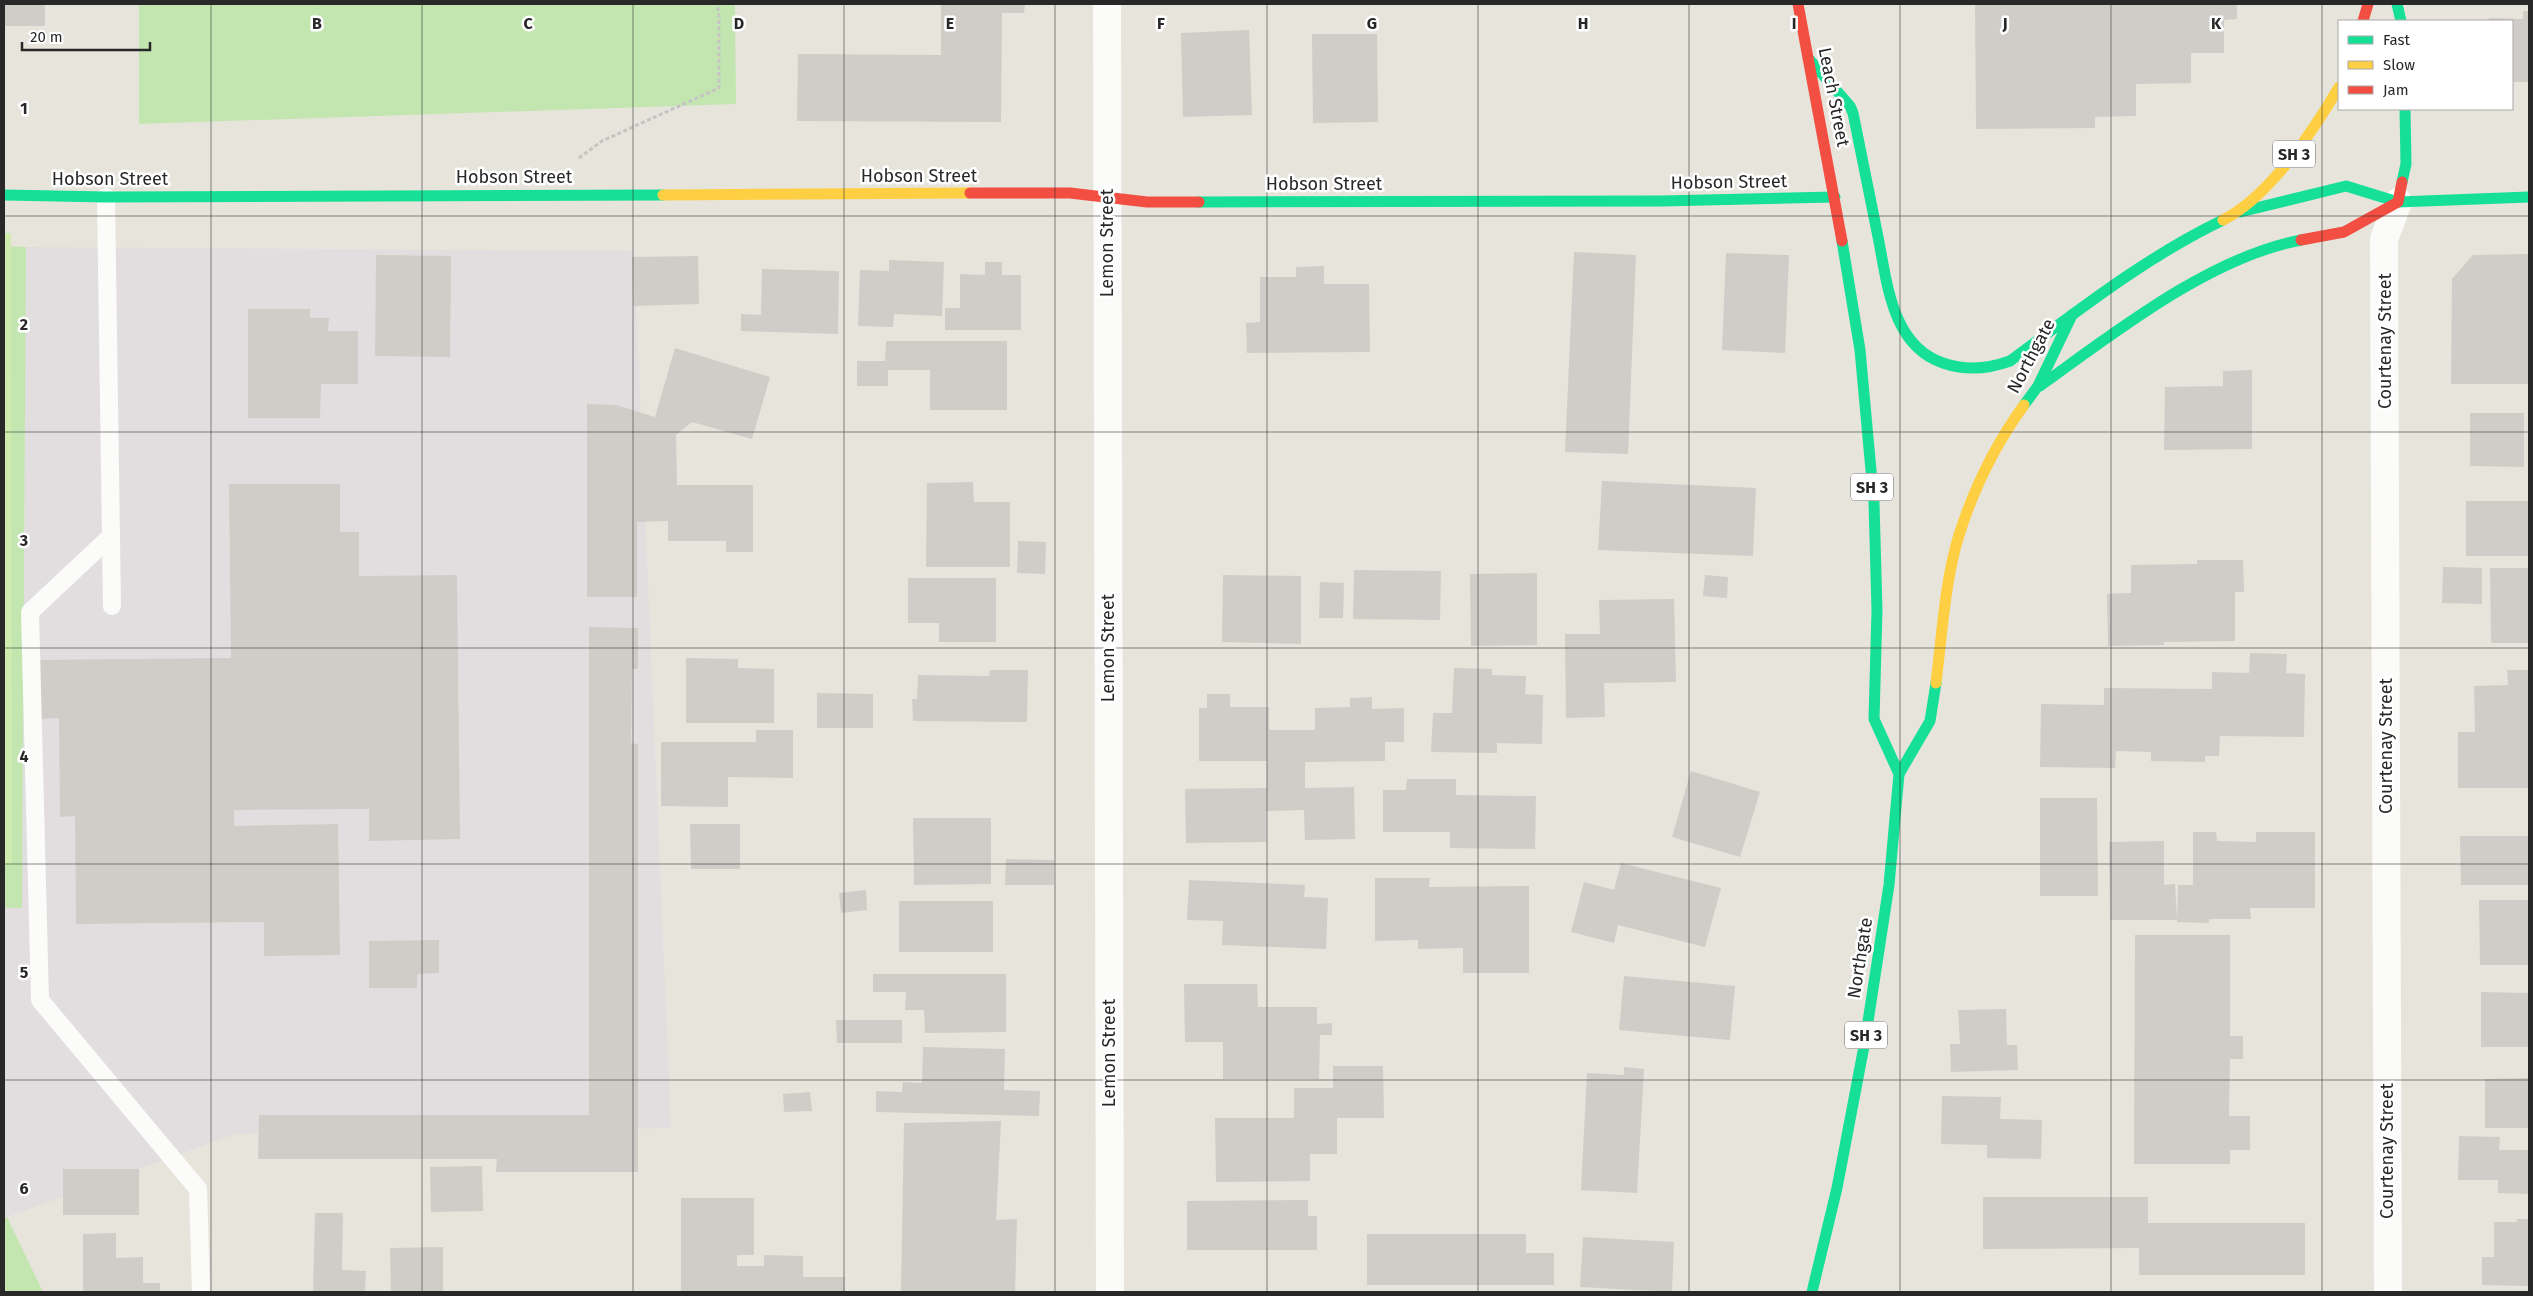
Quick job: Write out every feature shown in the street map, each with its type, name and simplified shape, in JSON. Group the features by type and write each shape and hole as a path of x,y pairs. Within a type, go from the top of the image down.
{"main road":[{"name":"Leach Street","path":"1798,4 1835,197"},
{"path":"2363,20 2368,4"},
{"path":"2396,4 2401,20"},
{"path":"1809,59 1850,106 1853,112 1892,302 1903,333 1911,343 1926,355 1945,365 1968,369 1991,368 2010,362 2072,315"},
{"name":"Northgate","path":"1812,1292 1837,1188 1865,1041 1889,885 1898,774 1930,721 1952,569 1970,504 1986,465 2003,434 2038,386 2072,315 2116,283 2186,239 2236,213 2278,173 2298,150 2315,128 2338,89"},
{"path":"2038,386 2128,324 2195,282 2260,251 2291,242 2344,232 2398,202 2406,164 2406,110"},
{"path":"2236,213 2346,186 2398,202 2529,197"},
{"name":"Hobson Street","path":"4,196 1070,193 1107,199 1147,202 1623,201 1835,197"},
{"name":"Northgate","path":"1835,197 1860,350 1874,503 1877,610 1874,720 1898,774"}],"street":[{"name":"Lemon Street","path":"1107,4 1110,1292"},
{"name":"Courtenay Street","path":"2388,1292 2384,239 2398,202"}],"lane":[{"path":"106,197 112,606"},
{"path":"111,536 30,612 40,1000 198,1189 201,1292"}],"path":[{"path":"578,159 602,141 719,88 720,13 717,4"}],"shaded area":[{"path":"26,247 634,251 671,1128 235,1134 4,1217 4,908 22,907"}],"green space":[{"path":"139,4 735,4 736,104 139,124"},
{"path":"4,233 11,233 12,865 4,865"},
{"path":"4,246 26,247 22,908 4,908"},
{"path":"4,1217 7,1217 43,1292 4,1292"}],"building":[{"path":"4,4 45,4 45,26 4,26"},
{"path":"941,4 1025,4 1024,13 1002,13 1001,122 797,121 798,54 941,55"},
{"path":"1975,4 2237,4 2237,19 2224,20 2224,53 2191,53 2191,83 2136,84 2136,116 2095,117 2095,128 1976,129"},
{"path":"2523,11 2529,11 2529,82 2513,82 2513,20 2489,20 2489,18 2523,19"},
{"path":"1249,30 1252,115 1183,117 1181,33"},
{"path":"1312,34 1377,34 1378,122 1313,123"},
{"path":"1574,252 1636,255 1628,454 1565,452"},
{"path":"1726,253 1789,255 1785,353 1722,350"},
{"path":"2529,254 2529,384 2451,384 2452,279 2473,255"},
{"path":"376,255 451,256 450,357 375,356"},
{"path":"698,256 699,304 633,306 632,257"},
{"path":"889,260 944,262 942,316 894,314 893,327 858,326 860,270 889,271"},
{"path":"985,262 1002,262 1002,275 1021,275 1021,330 945,330 945,308 960,308 960,274 985,275"},
{"path":"1324,266 1324,284 1369,284 1370,352 1247,353 1246,323 1260,322 1260,277 1296,277 1296,267"},
{"path":"762,269 839,271 838,334 741,331 741,314 761,315"},
{"path":"248,309 310,309 310,318 329,318 328,331 358,331 358,384 321,384 320,418 248,418"},
{"path":"886,341 1007,341 1007,410 930,410 930,370 888,370 888,386 857,386 857,361 885,361"},
{"path":"675,348 770,377 752,439 692,422 676,435 677,485 753,485 753,552 726,552 726,541 668,541 668,521 637,522 637,597 587,597 587,404 616,405 655,417"},
{"path":"2252,370 2252,449 2164,450 2165,387 2223,386 2223,371"},
{"path":"2470,413 2524,413 2524,467 2470,466"},
{"path":"1602,481 1756,488 1753,556 1598,550"},
{"path":"973,482 974,502 1010,502 1010,567 926,567 927,483"},
{"path":"229,484 340,484 340,532 359,532 359,576 457,575 460,839 369,841 369,809 234,810 234,826 338,824 340,955 264,956 264,922 76,924 75,816 60,817 59,718 35,719 34,660 231,658"},
{"path":"2466,501 2529,501 2529,556 2466,556"},
{"path":"1018,541 1046,542 1045,574 1017,573"},
{"path":"2197,560 2243,560 2244,592 2235,592 2235,641 2164,642 2164,645 2108,646 2107,594 2131,593 2131,565 2197,564"},
{"path":"2443,567 2482,568 2482,604 2442,603"},
{"path":"2490,568 2529,568 2529,643 2491,643"},
{"path":"1354,570 1441,571 1440,620 1353,619"},
{"path":"1537,573 1537,645 1471,646 1470,574"},
{"path":"1223,575 1301,576 1301,644 1222,642"},
{"path":"1705,575 1728,577 1727,598 1703,596"},
{"path":"908,578 996,578 996,642 939,642 939,623 908,623"},
{"path":"1320,582 1344,583 1343,618 1319,618"},
{"path":"1674,599 1676,682 1604,683 1605,717 1566,718 1565,634 1600,634 1599,600"},
{"path":"589,627 638,628 638,669 632,669 631,743 638,744 638,1172 496,1172 497,1159 258,1159 259,1115 589,1115"},
{"path":"2250,653 2287,654 2286,673 2305,674 2304,737 2220,736 2219,756 2205,756 2205,762 2151,761 2151,752 2116,751 2115,768 2040,767 2041,704 2104,705 2104,688 2212,689 2212,672 2249,673"},
{"path":"686,658 738,659 738,668 774,669 774,723 686,723"},
{"path":"1454,668 1492,669 1492,675 1526,676 1525,694 1543,695 1542,744 1497,743 1497,753 1431,752 1433,713 1452,713"},
{"path":"990,670 1028,670 1027,722 913,721 912,699 917,699 918,675 989,676"},
{"path":"2507,670 2529,670 2529,788 2458,788 2458,732 2475,732 2474,686 2508,685"},
{"path":"817,693 873,694 873,728 817,728"},
{"path":"1207,694 1230,694 1230,707 1269,707 1269,730 1315,730 1315,708 1350,707 1350,698 1372,697 1372,709 1404,708 1404,742 1385,742 1385,761 1305,762 1305,788 1354,787 1355,839 1305,840 1304,810 1266,811 1266,842 1186,843 1185,789 1267,788 1267,761 1199,761 1199,708 1207,708"},
{"path":"756,730 793,730 793,778 728,777 728,807 661,806 661,742 756,742"},
{"path":"1691,771 1760,792 1740,857 1672,837"},
{"path":"1407,779 1456,779 1456,795 1536,796 1535,849 1450,848 1450,832 1383,832 1383,790 1406,790"},
{"path":"2040,798 2097,798 2098,896 2040,896"},
{"path":"913,818 991,818 991,884 914,885"},
{"path":"690,824 740,824 740,869 691,869"},
{"path":"2193,832 2216,832 2217,841 2256,842 2256,832 2315,832 2315,908 2250,908 2251,919 2209,919 2209,923 2177,922 2178,885 2193,885"},
{"path":"2460,836 2529,836 2529,885 2461,885"},
{"path":"2164,841 2164,885 2175,884 2177,920 2110,920 2109,842"},
{"path":"1006,859 1054,860 1054,885 1005,885"},
{"path":"1621,863 1721,888 1705,947 1618,925 1614,943 1571,932 1584,882 1614,890"},
{"path":"1375,878 1430,878 1429,887 1529,886 1529,973 1463,973 1463,948 1418,949 1418,940 1375,941"},
{"path":"1189,880 1305,885 1304,897 1328,898 1326,949 1222,945 1223,921 1187,920"},
{"path":"866,890 867,910 841,913 839,893"},
{"path":"2479,900 2529,900 2529,965 2480,965"},
{"path":"899,901 993,901 993,952 899,952"},
{"path":"2135,935 2230,935 2230,1036 2243,1036 2243,1059 2230,1059 2229,1116 2250,1116 2250,1150 2230,1150 2230,1164 2134,1164"},
{"path":"439,940 439,973 417,974 417,988 369,988 369,941"},
{"path":"873,974 1006,974 1006,1032 925,1033 924,1010 905,1010 906,992 873,992"},
{"path":"1624,976 1735,986 1730,1040 1619,1030"},
{"path":"1184,984 1257,984 1258,1007 1317,1007 1317,1024 1332,1023 1332,1035 1320,1035 1319,1079 1223,1079 1223,1042 1185,1042"},
{"path":"2481,992 2529,993 2529,1047 2481,1047"},
{"path":"2006,1009 2007,1045 2017,1045 2018,1070 1951,1072 1950,1044 1960,1044 1958,1010"},
{"path":"836,1020 902,1020 902,1043 837,1043"},
{"path":"923,1047 1005,1049 1004,1090 1040,1091 1039,1116 876,1112 876,1091 902,1092 903,1082 922,1083"},
{"path":"1333,1066 1383,1066 1384,1118 1337,1118 1337,1154 1310,1154 1310,1181 1216,1182 1215,1118 1294,1118 1294,1088 1333,1088"},
{"path":"1624,1067 1644,1069 1637,1193 1581,1190 1587,1073 1624,1075"},
{"path":"2529,1078 2529,1128 2485,1128 2485,1079"},
{"path":"810,1092 812,1111 784,1112 783,1094"},
{"path":"1942,1096 2001,1097 2000,1119 2042,1120 2041,1159 1987,1158 1987,1145 1941,1144"},
{"path":"1001,1121 996,1220 1017,1219 1015,1292 901,1292 904,1123"},
{"path":"2459,1136 2500,1137 2499,1150 2529,1150 2529,1194 2498,1193 2498,1180 2458,1180"},
{"path":"482,1166 483,1211 431,1212 430,1167"},
{"path":"63,1169 139,1169 139,1215 63,1215"},
{"path":"1983,1197 2148,1197 2148,1223 2305,1223 2305,1275 2139,1275 2139,1248 1983,1249"},
{"path":"681,1198 754,1198 754,1255 737,1255 737,1266 764,1266 764,1255 803,1256 803,1277 845,1277 845,1292 681,1292"},
{"path":"1308,1200 1308,1216 1317,1216 1317,1250 1187,1250 1187,1201"},
{"path":"315,1213 343,1213 342,1270 366,1271 365,1292 313,1292"},
{"path":"2517,1219 2529,1219 2529,1286 2482,1285 2482,1257 2494,1257 2494,1222 2517,1222"},
{"path":"116,1233 116,1258 143,1257 143,1283 160,1283 160,1292 83,1292 83,1234"},
{"path":"1367,1234 1526,1234 1526,1253 1554,1253 1554,1285 1367,1285"},
{"path":"1583,1237 1674,1242 1672,1292 1580,1287"},
{"path":"443,1247 443,1292 391,1292 390,1248"}],"traffic: fast":[{"path":"2397,4 2401,20"},
{"path":"1809,59 1850,106 1853,113 1888,289 1901,326 1912,342 1925,354 1943,363 1952,366 1977,368 2010,361 2140,267 2223,220"},
{"path":"2402,182 2406,164 2405,110"},
{"path":"2240,212 2346,186 2398,202"},
{"path":"4,195 106,197 663,195"},
{"path":"1199,202 1662,201 1835,197"},
{"path":"2398,202 2529,197"},
{"path":"2040,386 2131,321 2198,280 2232,263 2267,249 2301,240"},
{"path":"1842,241 1860,350 1874,503 1877,610 1874,719 1899,774"},
{"path":"2024,405 2038,386 2072,315"},
{"path":"1812,1292 1837,1188 1865,1041 1889,885 1899,774 1930,721 1936,683"}],"traffic: slow":[{"path":"2223,220 2257,196 2289,161 2317,123 2338,89"},
{"path":"663,195 970,193"},
{"path":"1936,683 1947,589 1959,535 1971,500 1986,467 2013,420 2024,405"}],"traffic: jam":[{"path":"1798,4 1842,241"},
{"path":"2363,20 2368,4"},
{"path":"2301,240 2344,232 2398,202 2402,182"},
{"path":"970,193 1070,193 1147,202 1199,202"}]}
